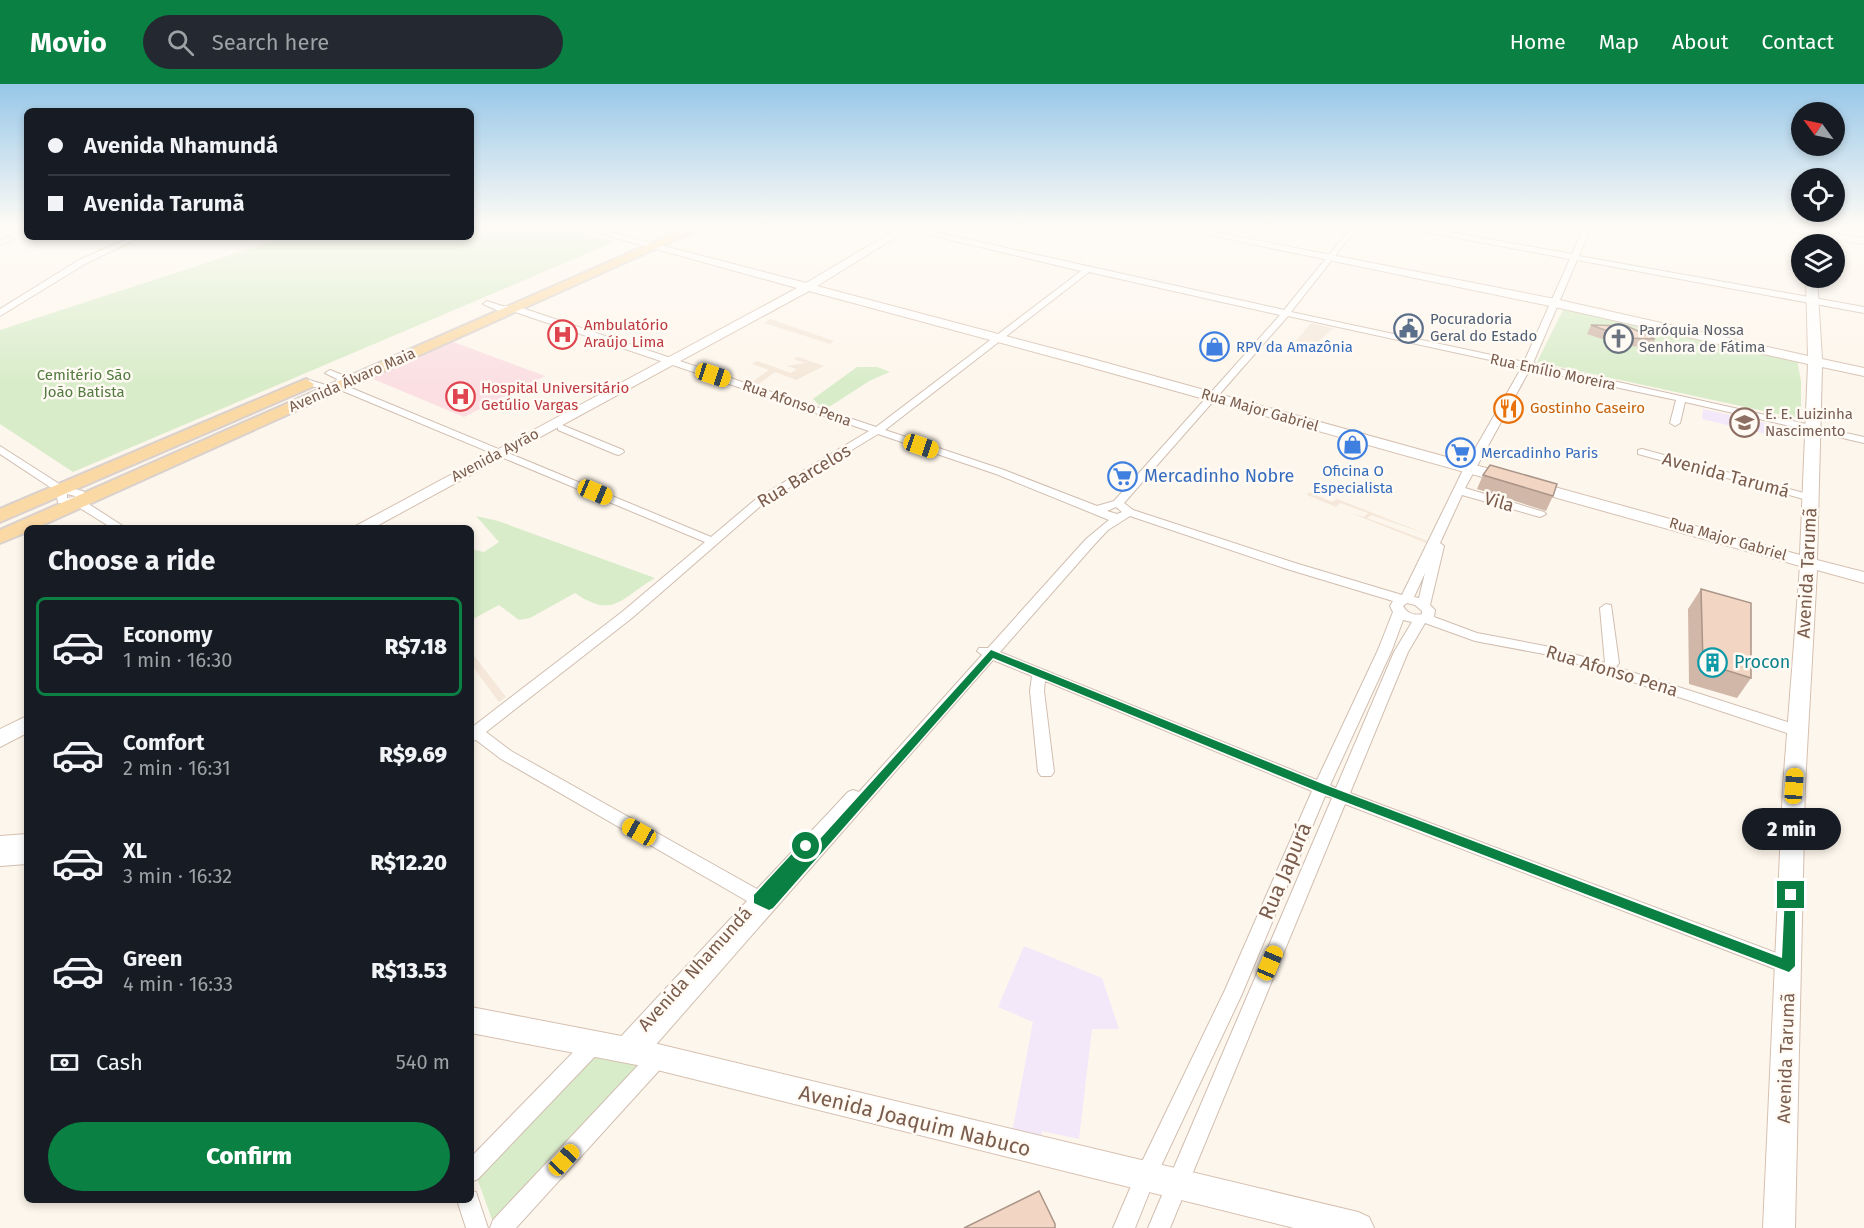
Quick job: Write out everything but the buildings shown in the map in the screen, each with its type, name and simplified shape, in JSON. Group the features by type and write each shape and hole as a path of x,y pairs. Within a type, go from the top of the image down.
{"main road":[{"path":"487,304 555,277"},
{"name":"Avenida Álvaro Maia","path":"27,525 334,380 513,308 575,277"},
{"path":"334,380 351,364"},
{"name":"Avenida Álvaro Maia","path":"0,516 309,383 334,380"},
{"name":"Avenida Álvaro Maia","path":"0,537 24,526"}],"street":[{"path":"0,313 57,277"},
{"name":"Rua Major Gabriel","path":"776,277 1864,578"},
{"name":"Avenida Ayrão","path":"385,525 505,455 831,277"},
{"name":"Rua Barcelos","path":"474,734 627,615 744,514 779,488 877,431 1077,277"},
{"name":"Rua Emílio Moreira","path":"1121,277 1681,398 1864,441"},
{"name":"Avenida Nhamundá","path":"988,652 1083,540 1107,508 1213,397 1315,277"},
{"path":"1428,277 1555,303 1864,372"},
{"name":"Rua Japurá","path":"1124,1228 1145,1177 1233,994 1321,788 1385,650 1402,605 1441,532 1469,468 1527,366 1566,277"},
{"path":"1694,277 1864,310"},
{"name":"Avenida Tarumã","path":"1779,1228 1798,726 1811,498 1815,361 1813,288"},
{"name":"Rua Afonso Pena","path":"487,304 501,309 513,308 1107,508"},
{"name":"Avenida Ayrão","path":"366,525 562,428 674,363"},
{"path":"334,380 505,455 714,542"},
{"path":"1675,423 1681,398"},
{"path":"562,428 619,452"},
{"path":"0,449 61,490 62,501 78,502 115,525"},
{"name":"Avenida Tarumá","path":"1642,452 1811,498"},
{"name":"Vila","path":"1458,490 1540,514"},
{"path":"1107,508 1123,516"},
{"path":"1107,508 1123,516 1183,533 1402,605"},
{"name":"Avenida Nhamundá","path":"501,1228 628,1050 988,652 1090,542 1123,516"},
{"name":"Rua Japurá","path":"1159,1228 1401,652 1425,613 1441,532"},
{"name":"Rua Afonso Pena","path":"1402,605 1408,618 1425,613 1475,636 1546,647 1612,663 1798,726"},
{"path":"1606,608 1612,663"},
{"name":"Rua Afonso Pena","path":"1546,647 1798,726"},
{"path":"988,652 1340,796 1789,966"},
{"path":"1039,673 1037,692 1046,772"},
{"path":"0,727 24,714"},
{"path":"0,739 24,726"},
{"path":"474,734 506,755 764,902"},
{"path":"0,845 24,843"},
{"path":"0,859 24,857"},
{"name":"Avenida Joaquim Nabuco","path":"474,1021 628,1050 1358,1228"},
{"name":"Avenida Nhamundá","path":"474,1170 628,1050"},
{"path":"469,1203 477,1228"}],"shaded area":[{"path":"770,319 834,341 830,344 764,323"},
{"path":"1311,323 1333,328 1308,352 1290,348"},
{"name":"Hospital Universitário Getúlio Vargas","path":"448,340 545,376 464,417 366,376"},
{"path":"798,357 824,366 796,380 775,372 756,386 749,384 769,370 752,364 757,361 791,373 797,369 786,366 805,363 794,359"},
{"name":"E. E. Luizinha Nascimento","path":"1703,409 1787,428 1787,439 1702,419"},
{"path":"1309,492 1332,502 1337,499 1429,535 1371,515 1367,518 1428,541 1426,543 1351,513 1364,517 1368,513 1340,503 1336,507 1307,495"},
{"path":"474,656 506,697 499,702 474,668"},
{"path":"1024,946 1102,978 1119,1029 1092,1029 1079,1139 1042,1131 1041,1141 1012,1133 1033,1022 998,1007"}],"green space":[{"name":"Cemitério São João Batista","path":"162,277 531,277 73,472 0,424 0,330"},
{"path":"1564,308 1797,360 1801,381 1801,419 1537,362"},
{"path":"857,367 877,367 890,372 871,380 829,407 819,405 813,399"},
{"path":"476,516 498,521 655,578 617,603 609,605 599,605 575,593 530,618 519,620 499,605 474,618 474,550 484,552 499,542"},
{"path":"595,1050 646,1061 495,1228 477,1178"}],"place":[{"name":"Pocuradoria Geral do Estado","path":"1409,328"},
{"name":"Ambulatório Araújo Lima","path":"563,334"},
{"name":"Paróquia Nossa Senhora de Fátima","path":"1618,339"},
{"name":"RPV da Amazônia","path":"1215,347"},
{"name":"Hospital Universitário Getúlio Vargas","path":"460,397"},
{"name":"Gostinho Caseiro","path":"1509,408"},
{"name":"E. E. Luizinha Nascimento","path":"1744,423"},
{"name":"Oficina O Especialista","path":"1353,444"},
{"name":"Mercadinho Paris","path":"1460,453"},
{"name":"Mercadinho Nobre","path":"1123,476"},
{"name":"Procon","path":"1713,662"}],"route":[{"path":"806,846 759,899 769,905 991,654 1321,788 1789,966 1791,895"}]}
